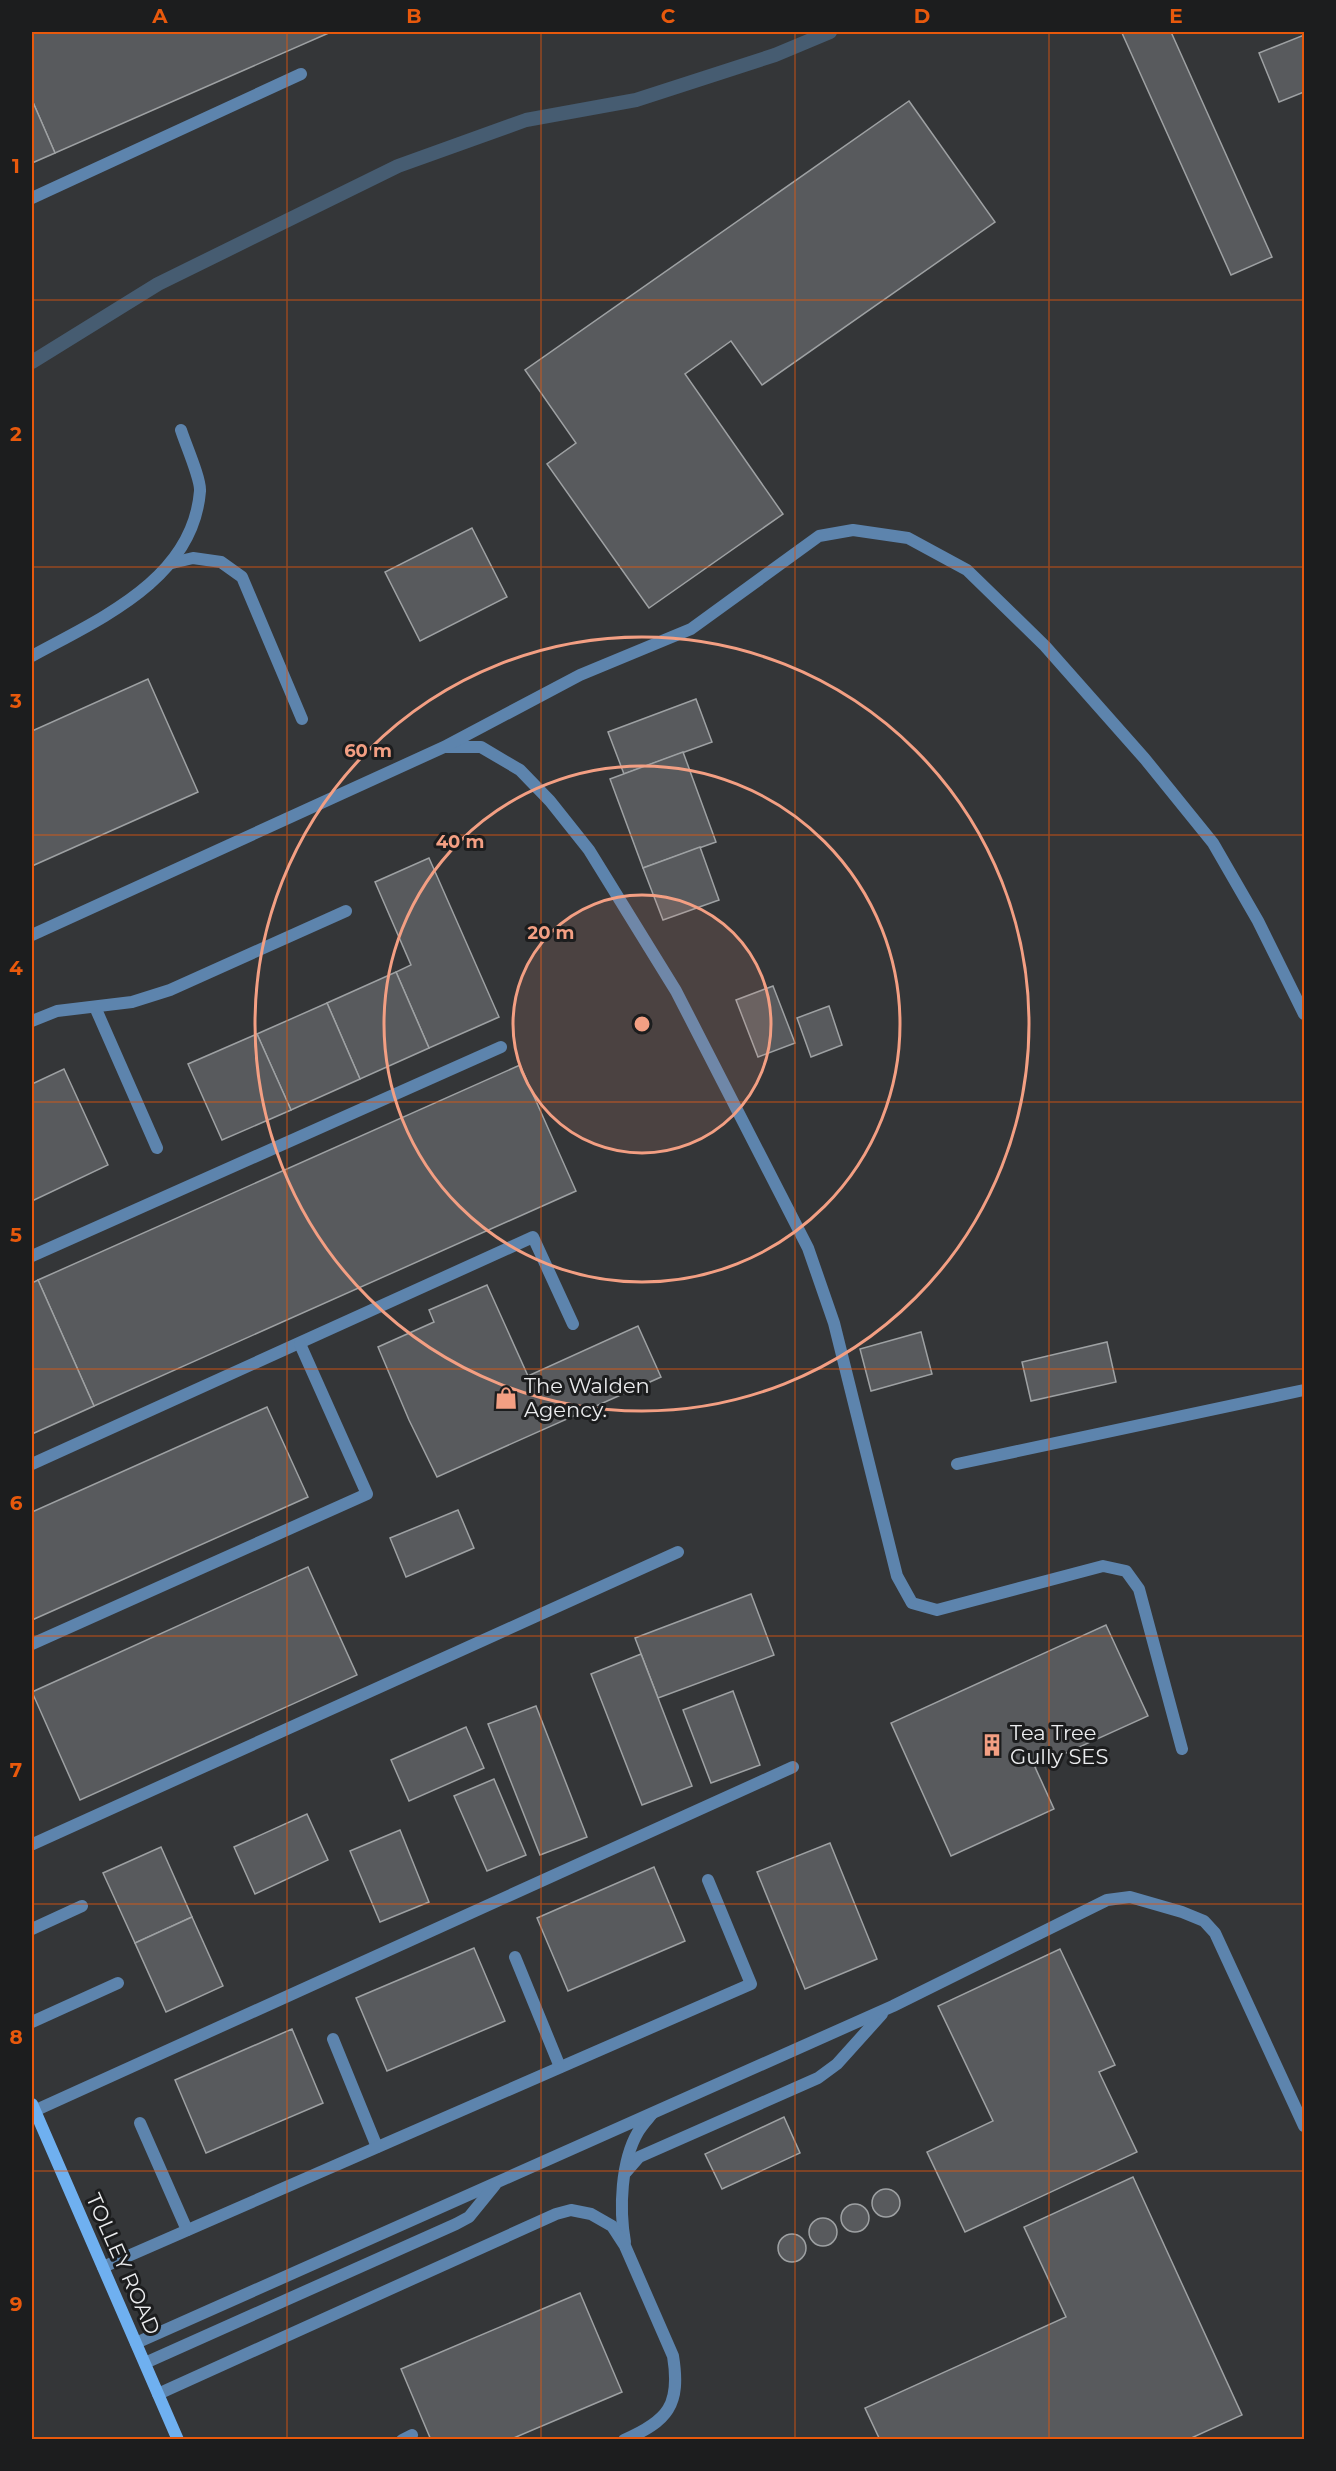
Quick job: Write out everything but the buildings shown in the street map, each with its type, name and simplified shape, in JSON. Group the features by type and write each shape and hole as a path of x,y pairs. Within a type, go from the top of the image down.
{"main road":[{"name":"TOLLEY ROAD","path":"33,2108 178,2439"}],"lane":[{"path":"32,198 301,74"},
{"path":"32,656 119,608 149,585 172,563 192,526 200,489 181,430"},
{"path":"32,934 444,747 580,675 691,629 819,537 854,530 908,538 967,570 1045,646 1145,759 1213,843 1258,921 1305,1014"},
{"path":"172,563 193,558 221,562 242,577 302,719"},
{"path":"444,747 481,747 520,770 535,785 589,850 676,991 808,1248 834,1323 897,1576 912,1603 937,1610 1103,1566 1126,1571 1139,1589 1182,1749"},
{"path":"32,1021 57,1011 132,1002 170,990 346,911"},
{"path":"95,1007 157,1148"},
{"path":"32,1256 501,1047"},
{"path":"32,1464 534,1237 573,1324"},
{"path":"32,1644 367,1494 300,1344"},
{"path":"957,1464 1305,1390"},
{"path":"32,1844 678,1552"},
{"path":"33,2108 793,1767"},
{"path":"103,2267 751,1984 708,1880"},
{"path":"136,2343 892,2006 1107,1900 1130,1897 1204,1921 1215,1934 1305,2126"},
{"path":"32,1929 82,1906"},
{"path":"515,1957 560,2067"},
{"path":"32,2022 118,1983"},
{"path":"626,2172 639,2157 818,2078 837,2064 876,2019 892,2006"},
{"path":"333,2039 377,2147"},
{"path":"624,2439 650,2429 675,2398 676,2376 673,2356 626,2246 621,2221 622,2193 631,2148 638,2132 653,2112"},
{"path":"140,2123 187,2230"},
{"path":"145,2363 456,2224 469,2217 493,2187 508,2176"},
{"path":"158,2394 556,2214 571,2210 591,2214 612,2226 626,2246"}],"waterway":[{"path":"32,362 158,284 398,166 526,120 636,100 775,55 830,32"}],"place":[{"name":"The Walden Agency.","path":"506,1398"},
{"name":"Tea Tree Gully SES","path":"992,1745"}]}
